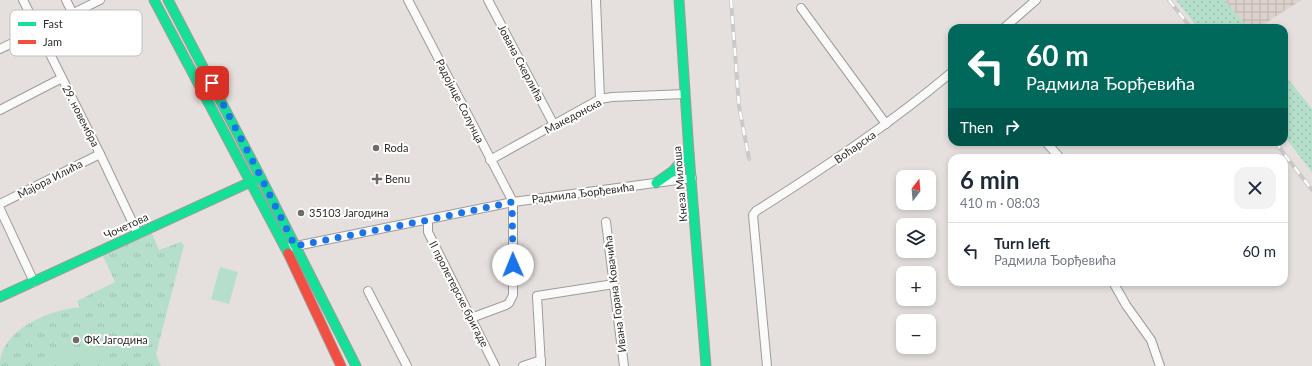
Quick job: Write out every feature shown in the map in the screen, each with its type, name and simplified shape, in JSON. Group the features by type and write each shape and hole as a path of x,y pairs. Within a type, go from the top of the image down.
{"street":[{"name":"29. новембра","path":"23,0 28,10"},
{"path":"66,0 71,10"},
{"path":"81,10 100,0"},
{"path":"154,0 286,248 341,366"},
{"path":"168,0 261,177 356,366"},
{"name":"Радојице Солунца","path":"408,0 512,202"},
{"name":"Јована Скерлића","path":"488,0 554,125"},
{"path":"596,0 600,99"},
{"name":"Кнеза Милоша","path":"679,0 689,153 706,366"},
{"path":"1009,24 1036,0"},
{"path":"801,8 886,124"},
{"path":"0,49 10,44"},
{"name":"29. новембра","path":"51,56 138,234"},
{"name":"Воћарска","path":"767,366 753,214 821,170 886,124 921,99 948,75"},
{"path":"0,110 62,78"},
{"name":"Македонска","path":"490,160 600,99 612,97 685,94"},
{"path":"1050,146 1056,154"},
{"path":"656,183 673,171 689,153"},
{"name":"Мајора Илића","path":"0,204 100,154"},
{"name":"Чочетова","path":"0,297 261,177"},
{"name":"Радмила Ђорђевића","path":"286,248 512,202 692,178"},
{"path":"471,318 506,305 513,296 512,202"},
{"path":"0,209 34,282"},
{"name":"II пролетерске бригаде","path":"428,220 428,232 495,366"},
{"name":"Ивана Горана Ковачића","path":"606,222 624,366"},
{"path":"523,366 541,363 537,296 614,284"},
{"path":"1115,286 1126,305 1151,340 1160,366"},
{"path":"368,291 407,366"}],"shaded area":[{"path":"1225,0 1301,0 1264,24 1245,24"}],"green space":[{"path":"1176,0 1225,0 1245,24 1195,24"},
{"path":"1288,79 1312,109 1312,172 1288,141"},
{"path":"151,231 159,250 181,242 184,245 156,354 161,366 0,366 2,353 8,342 17,332 42,317 55,312 80,307 77,301 115,282 102,254"},
{"path":"220,267 238,272 229,304 211,299"},
{"path":"83,350 101,356 115,366 101,366 78,358 67,360 53,366 40,366 60,353"}],"railway":[{"path":"731,0 739,106 749,159"},
{"path":"1169,0 1188,24"},
{"path":"1278,146 1284,154"},
{"path":"1288,159 1312,190"}],"traffic: fast":[{"path":"154,0 288,253"},
{"path":"168,0 263,182 356,366"},
{"path":"679,0 689,153 706,366"},
{"path":"656,183 673,171 689,153"},
{"path":"0,297 257,179"}],"traffic: jam":[{"path":"288,253 341,366"}],"place":[{"name":"Roda","path":"376,148"},
{"name":"Benu","path":"377,179"},
{"name":"35103 Јагодина","path":"301,213"},
{"name":"ФК Јагодина","path":"76,340"}],"route":[{"path":"212,83 295,246 307,242 428,220 512,202 513,265"}]}
